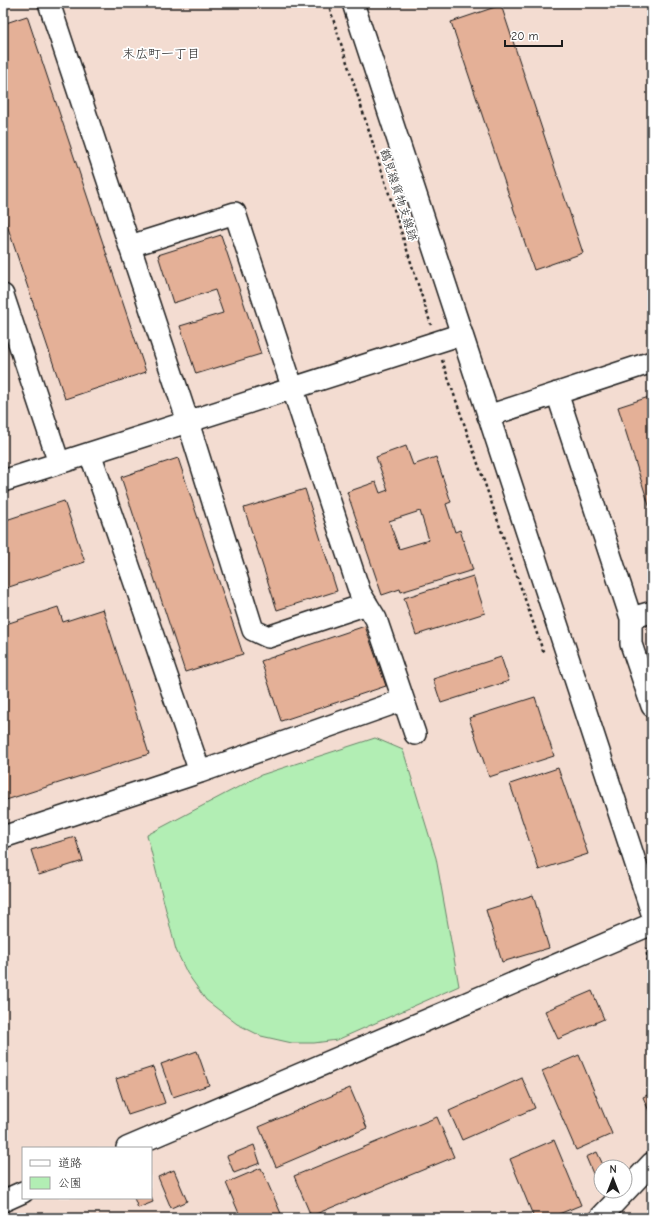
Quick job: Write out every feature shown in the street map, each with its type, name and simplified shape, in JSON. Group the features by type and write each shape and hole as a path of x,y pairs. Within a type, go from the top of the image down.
{"street":[{"path":"49,3 188,422 253,630 268,637 367,604"},
{"path":"353,3 652,913"},
{"path":"130,246 236,213 360,593 376,619 415,734"},
{"path":"3,295 59,463"},
{"path":"3,481 462,334"},
{"path":"488,416 652,362"},
{"path":"557,394 631,618 631,644 652,706"},
{"path":"90,453 200,772"},
{"path":"631,618 652,612"},
{"path":"3,837 200,772 403,700"},
{"path":"129,1147 652,924"},
{"path":"600,1218 652,1163"},
{"path":"3,1201 22,1192"}],"path":[{"name":"鶴見線貨物支線跡","path":"328,3 452,392"}],"shaded area":[{"path":"3,3 652,3 652,1218 3,1218"}],"green space":[{"path":"375,738 403,750 436,858 459,986 337,1040 314,1043 292,1043 261,1036 237,1024 206,1000 187,973 176,950 147,835 261,775"}],"building":[{"path":"501,5 583,253 534,270 451,22"},
{"path":"27,16 146,372 65,399 3,213 3,24"},
{"path":"221,235 261,354 196,374 180,326 223,313 215,290 173,303 158,255"},
{"path":"652,396 652,515 618,407"},
{"path":"406,446 413,465 436,457 451,502 446,504 455,532 460,530 473,570 401,592 400,589 382,595 347,492 376,482 380,493 388,490 376,457","holes":["420,511 429,540 399,549 389,521"]},
{"path":"178,458 243,654 185,672 121,477"},
{"path":"305,489 337,591 277,610 244,508"},
{"path":"64,501 85,562 3,589 3,521"},
{"path":"473,576 485,613 416,635 404,598"},
{"path":"58,607 63,622 103,609 149,754 3,801 3,625"},
{"path":"365,626 386,686 281,721 261,661"},
{"path":"501,657 509,681 441,703 433,679"},
{"path":"535,697 554,756 489,777 469,718"},
{"path":"558,768 588,854 539,870 510,784"},
{"path":"75,837 83,861 39,875 31,850"},
{"path":"533,895 549,948 502,962 486,910"},
{"path":"592,991 604,1019 558,1039 545,1011"},
{"path":"197,1051 209,1085 173,1097 161,1064"},
{"path":"579,1055 612,1134 576,1150 542,1071"},
{"path":"153,1067 165,1103 128,1115 116,1079"},
{"path":"522,1078 535,1108 462,1140 449,1111"},
{"path":"350,1088 367,1128 276,1167 259,1127"},
{"path":"652,1093 652,1118 643,1097"},
{"path":"437,1117 454,1157 311,1216 294,1176"},
{"path":"554,1140 581,1205 549,1218 534,1218 510,1159"},
{"path":"254,1145 260,1163 234,1173 227,1156"},
{"path":"597,1152 600,1159 593,1159 593,1174 586,1157"},
{"path":"261,1168 283,1218 241,1218 226,1183"},
{"path":"174,1170 187,1201 171,1208 158,1177"},
{"path":"134,1199 152,1199 153,1202 138,1208"}],"district":[{"name":"末広町一丁目","path":"161,53"}]}
